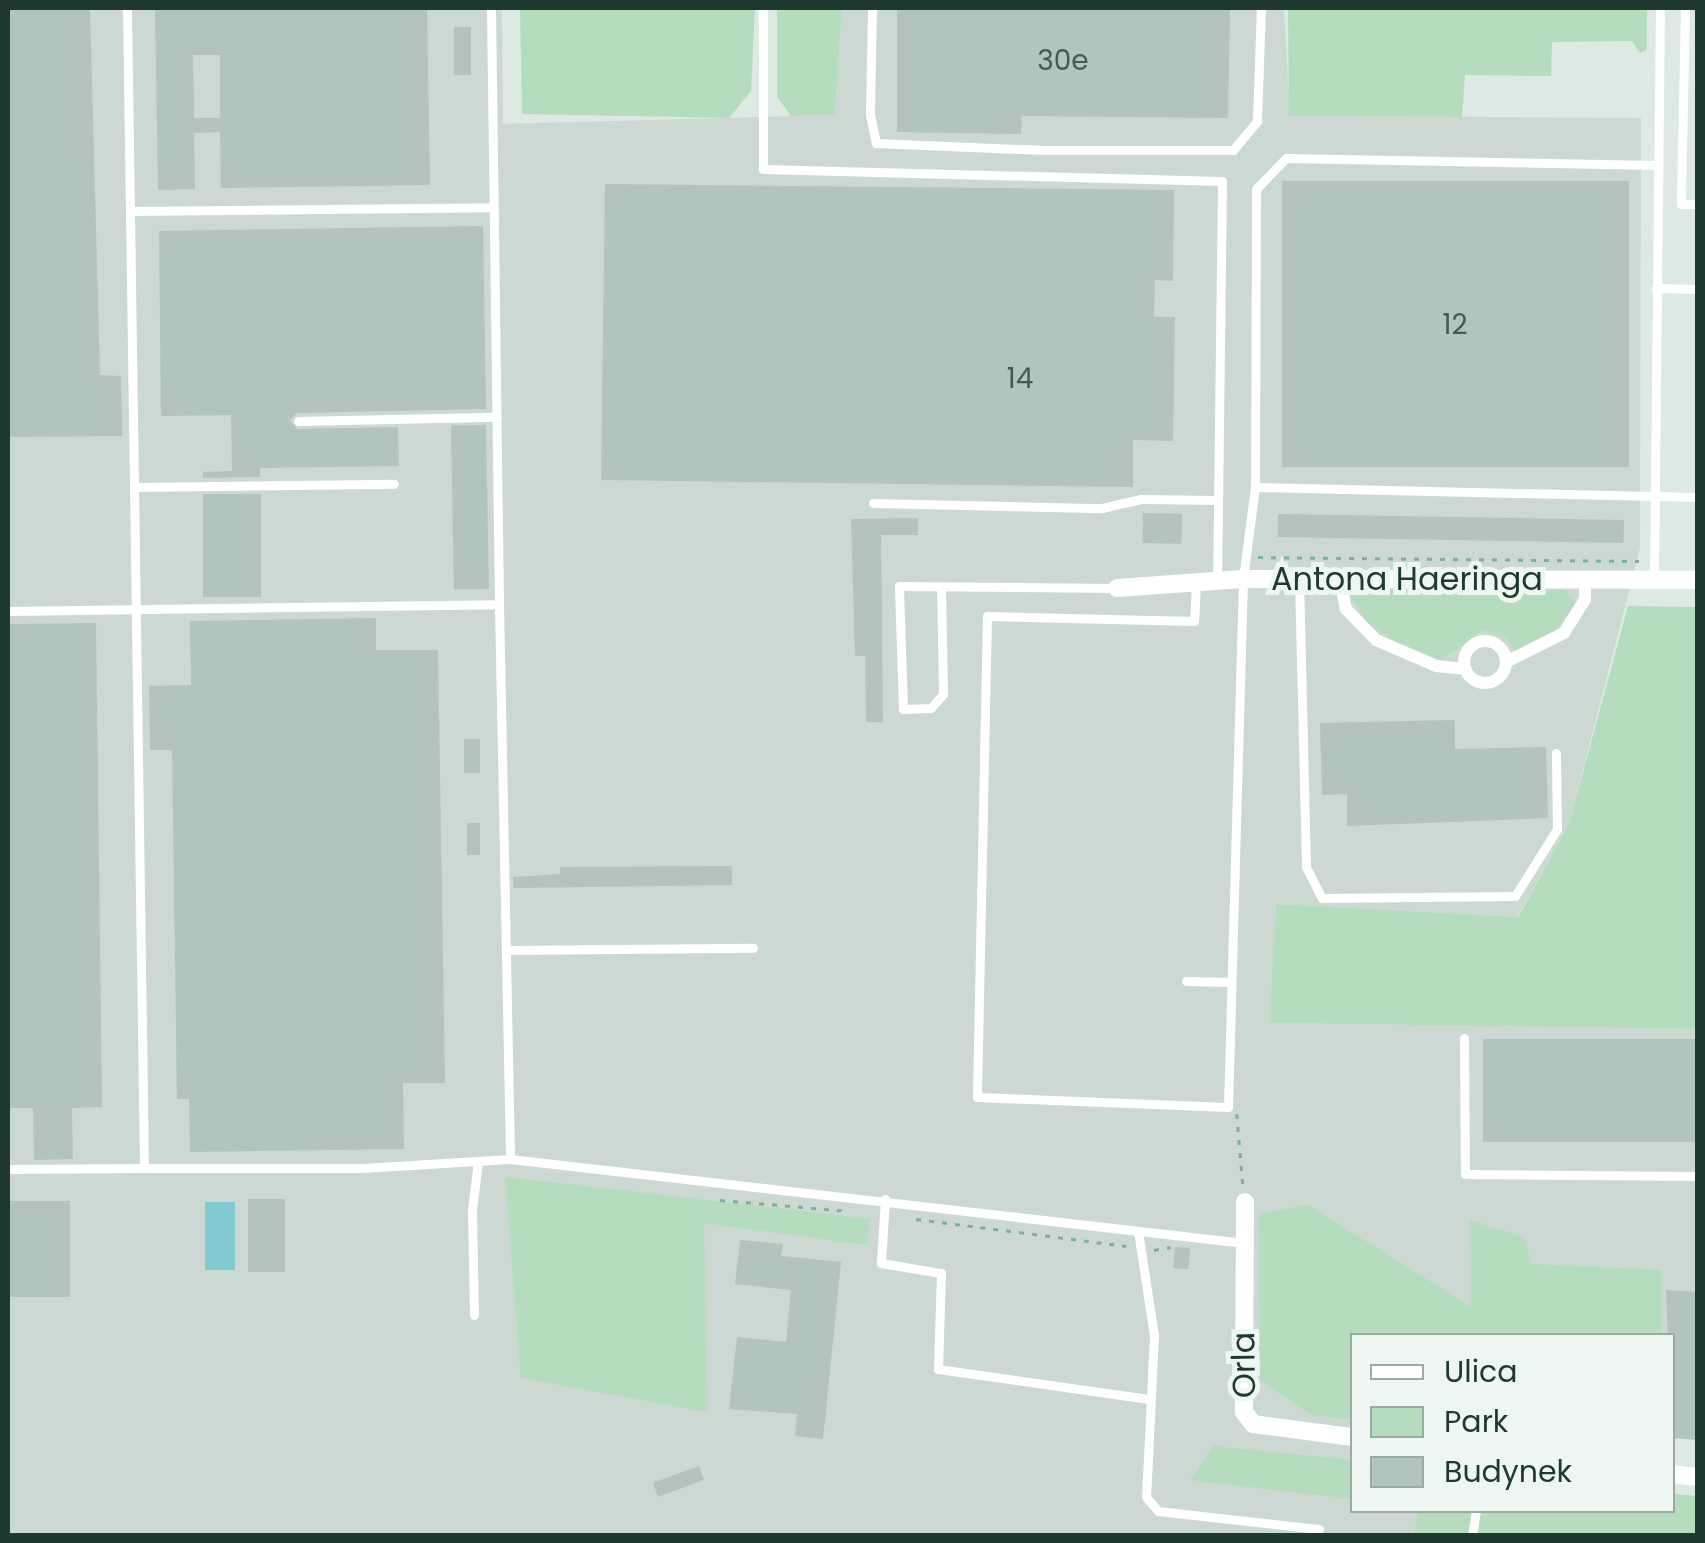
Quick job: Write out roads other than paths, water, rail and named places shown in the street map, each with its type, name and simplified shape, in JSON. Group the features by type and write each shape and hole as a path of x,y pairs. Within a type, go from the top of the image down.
{"street":[{"name":"Antona Haeringa","path":"1117,588 1243,579 1585,579 1654,570 1698,580"},
{"path":"1340,579 1346,609 1376,640 1436,666 1466,670 1477,681 1491,682 1506,662 1564,633 1585,600 1585,579"},
{"path":"1466,670 1467,651 1484,641 1501,648 1506,662"},
{"name":"Orla","path":"1245,1202 1244,1412 1253,1424 1350,1437"}],"lane":[{"path":"127,8 144,1168"},
{"path":"491,8 510,1159"},
{"path":"764,8 763,169 1222,181 1217,580"},
{"path":"872,8 870,116 876,143 1046,150 1232,150 1257,121 1260,8"},
{"path":"1654,570 1660,8"},
{"path":"1685,8 1681,204 1698,204"},
{"path":"1196,584 1194,621 987,616 977,1097 1228,1107 1243,579 1256,487 1256,189 1286,158 1657,165"},
{"path":"130,212 494,207"},
{"path":"1656,288 1698,289"},
{"path":"298,420 496,417"},
{"path":"134,488 394,484"},
{"path":"1256,487 1698,497"},
{"path":"874,503 1102,508 1142,499 1218,500"},
{"path":"1298,579 1306,867 1316,894 1331,902 1515,896 1557,830 1556,753"},
{"path":"942,587 943,694 931,708 903,709 899,586 1117,588"},
{"path":"8,611 499,604"},
{"path":"506,950 754,948"},
{"path":"1186,981 1230,982"},
{"path":"1464,1038 1465,1174 1698,1176"},
{"path":"8,1170 510,1159 885,1199 1244,1244"},
{"path":"474,1315 472,1210 478,1162"},
{"path":"885,1199 881,1263 942,1273 938,1368 1149,1398"},
{"path":"1138,1232 1154,1335 1143,1471 1146,1498 1158,1511 1319,1529"}],"water":[{"path":"205,1202 235,1202 235,1270 205,1270"}]}
